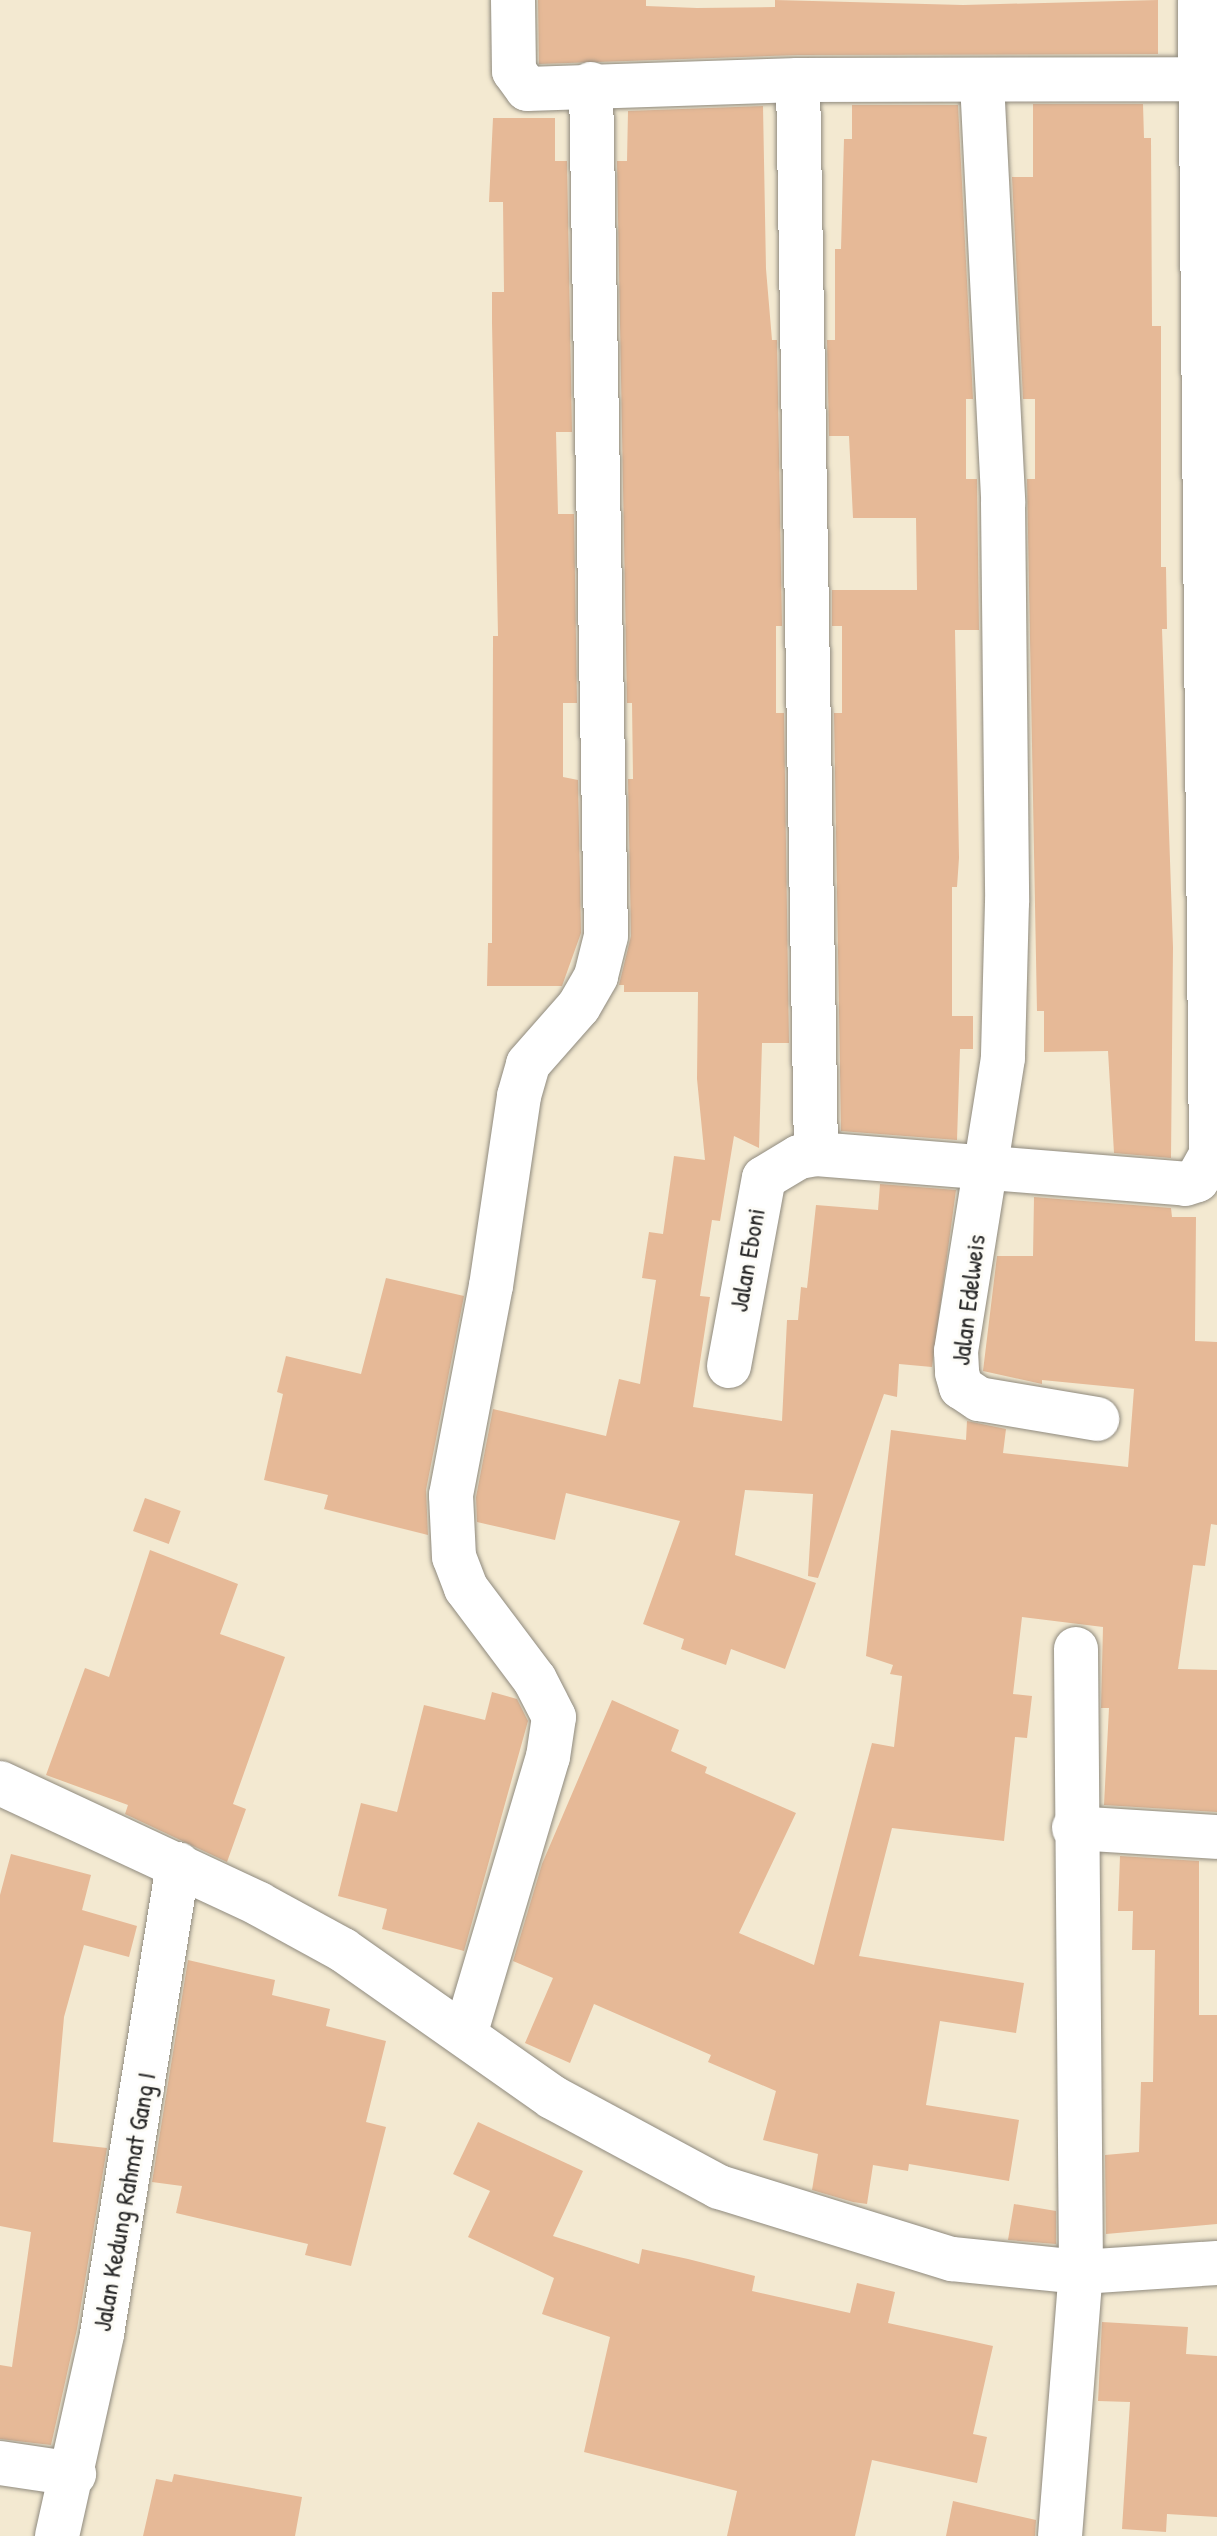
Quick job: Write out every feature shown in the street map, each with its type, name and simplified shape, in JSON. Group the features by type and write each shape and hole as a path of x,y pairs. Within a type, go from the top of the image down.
{"street":[{"path":"513,0 518,81 527,89 591,84 798,80 982,82 1209,79"},
{"path":"798,80 799,1159 987,1168 1185,1184 1197,1180 1211,1155 1209,79 1200,0"},
{"name":"Jalan Edelweis","path":"982,82 1003,503 1007,886 1003,1058 956,1351 961,1387 979,1399 1097,1419"},
{"path":"465,2035 548,1757 554,1717 535,1680 466,1588 454,1557 451,1495 491,1286 519,1096 528,1064 579,1006 596,976 606,936 591,84"},
{"name":"Jalan Eboni","path":"729,1366 755,1209 764,1178 799,1159"},
{"path":"1060,2536 1081,2272 1074,1828 1076,1649"},
{"path":"0,1783 178,1864 343,1950 552,2097 719,2187 952,2259 1081,2272 1217,2263"},
{"path":"1074,1828 1217,1837"},
{"name":"Jalan Kedung Rahmat Gang I","path":"57,2536 74,2474 126,2194 178,1864"},
{"path":"0,2463 74,2474"}],"building":[{"path":"538,0 646,0 646,6 697,8 775,7 775,0 963,5 1158,0 1158,54 798,55 539,64"},
{"path":"1033,104 1143,104 1144,138 1151,138 1152,326 1161,326 1161,567 1166,567 1167,629 1162,629 1173,947 1171,1158 1114,1153 1108,1051 1044,1052 1044,1011 1037,1011 1027,479 1035,479 1035,399 1023,399 1012,177 1033,177"},
{"path":"852,105 958,105 973,399 966,399 966,479 977,479 979,630 955,630 959,858 957,887 952,887 952,1016 973,1016 973,1049 960,1049 957,1140 841,1131 834,713 842,713 842,626 832,626 832,590 917,590 916,518 853,518 849,436 829,436 827,340 835,340 835,249 841,249 844,139 852,139"},
{"path":"763,106 766,269 772,340 777,340 782,626 776,626 776,713 784,713 789,1043 762,1043 759,1148 734,1136 720,1221 712,1220 700,1296 710,1297 693,1407 782,1421 787,1320 798,1320 801,1287 807,1288 816,1205 878,1210 880,1184 956,1190 932,1367 899,1364 897,1397 884,1394 818,1578 808,1576 813,1494 745,1490 735,1555 816,1583 785,1669 731,1649 726,1665 681,1649 684,1639 643,1624 680,1521 566,1493 555,1540 477,1522 476,1497 493,1409 606,1436 619,1379 640,1384 656,1280 642,1278 649,1232 663,1234 674,1156 705,1160 697,1079 698,992 624,992 624,985 619,985 631,936 628,779 633,779 632,703 627,703 617,161 627,161 628,111"},
{"path":"493,118 555,118 555,161 567,161 572,432 556,432 558,514 574,514 577,703 563,703 563,777 578,780 581,933 562,986 487,986 488,943 492,943 493,636 498,636 492,292 504,292 503,202 489,202"},
{"path":"1034,1197 1171,1208 1172,1217 1196,1217 1195,1341 1217,1342 1217,1525 1211,1524 1205,1566 1193,1565 1178,1669 1217,1670 1217,1812 1104,1805 1109,1708 1101,1708 1103,1627 1022,1617 1013,1694 1032,1696 1027,1738 1015,1737 1004,1841 892,1828 859,1956 1024,1983 1016,2033 940,2021 926,2105 1019,2120 1009,2181 909,2164 908,2171 873,2165 867,2204 853,2202 812,2190 818,2154 763,2140 776,2091 708,2062 711,2055 594,2004 570,2063 525,2043 553,1978 513,1961 542,1864 612,1700 679,1730 671,1751 707,1767 705,1773 796,1813 739,1933 814,1965 872,1743 894,1747 902,1676 890,1674 893,1665 866,1656 891,1430 966,1440 967,1421 1006,1429 1003,1453 1128,1467 1134,1389 1042,1380 1042,1384 983,1371 997,1256 1033,1256"},
{"path":"386,1278 464,1296 426,1490 428,1535 324,1509 328,1495 264,1480 283,1394 277,1392 286,1356 361,1374"},
{"path":"145,1498 181,1511 169,1544 133,1531"},
{"path":"150,1550 238,1584 220,1634 285,1657 233,1804 246,1809 227,1862 125,1814 128,1805 46,1775 85,1668 109,1677"},
{"path":"492,1692 517,1699 528,1721 464,1951 382,1929 387,1909 338,1896 361,1803 397,1812 424,1705 485,1720"},
{"path":"11,1854 91,1875 82,1910 137,1926 129,1957 84,1945 64,2017 53,2142 107,2148 77,2329 51,2445 0,2439 0,2365 12,2367 31,2232 0,2226 0,1895"},
{"path":"1120,1856 1199,1861 1199,2015 1217,2015 1217,2224 1106,2234 1105,2155 1139,2152 1141,2082 1153,2082 1155,1950 1132,1950 1133,1911 1118,1911"},
{"path":"188,1960 275,1980 272,1995 330,2009 326,2026 386,2041 366,2122 386,2127 351,2266 305,2255 308,2244 176,2213 182,2186 152,2182"},
{"path":"478,2122 583,2171 553,2236 639,2264 642,2249 755,2276 752,2291 850,2313 857,2283 895,2292 888,2323 993,2346 973,2434 987,2437 977,2483 872,2460 855,2536 727,2536 737,2491 584,2452 610,2337 542,2314 554,2278 468,2237 490,2191 453,2174"},
{"path":"1014,2204 1056,2211 1056,2244 1008,2240"},
{"path":"1102,2322 1188,2327 1186,2354 1217,2356 1217,2517 1167,2514 1166,2532 1122,2529 1130,2402 1098,2401"},
{"path":"174,2474 302,2497 295,2536 143,2536 156,2479 172,2482"},
{"path":"953,2501 1036,2520 1035,2536 946,2536"}]}
